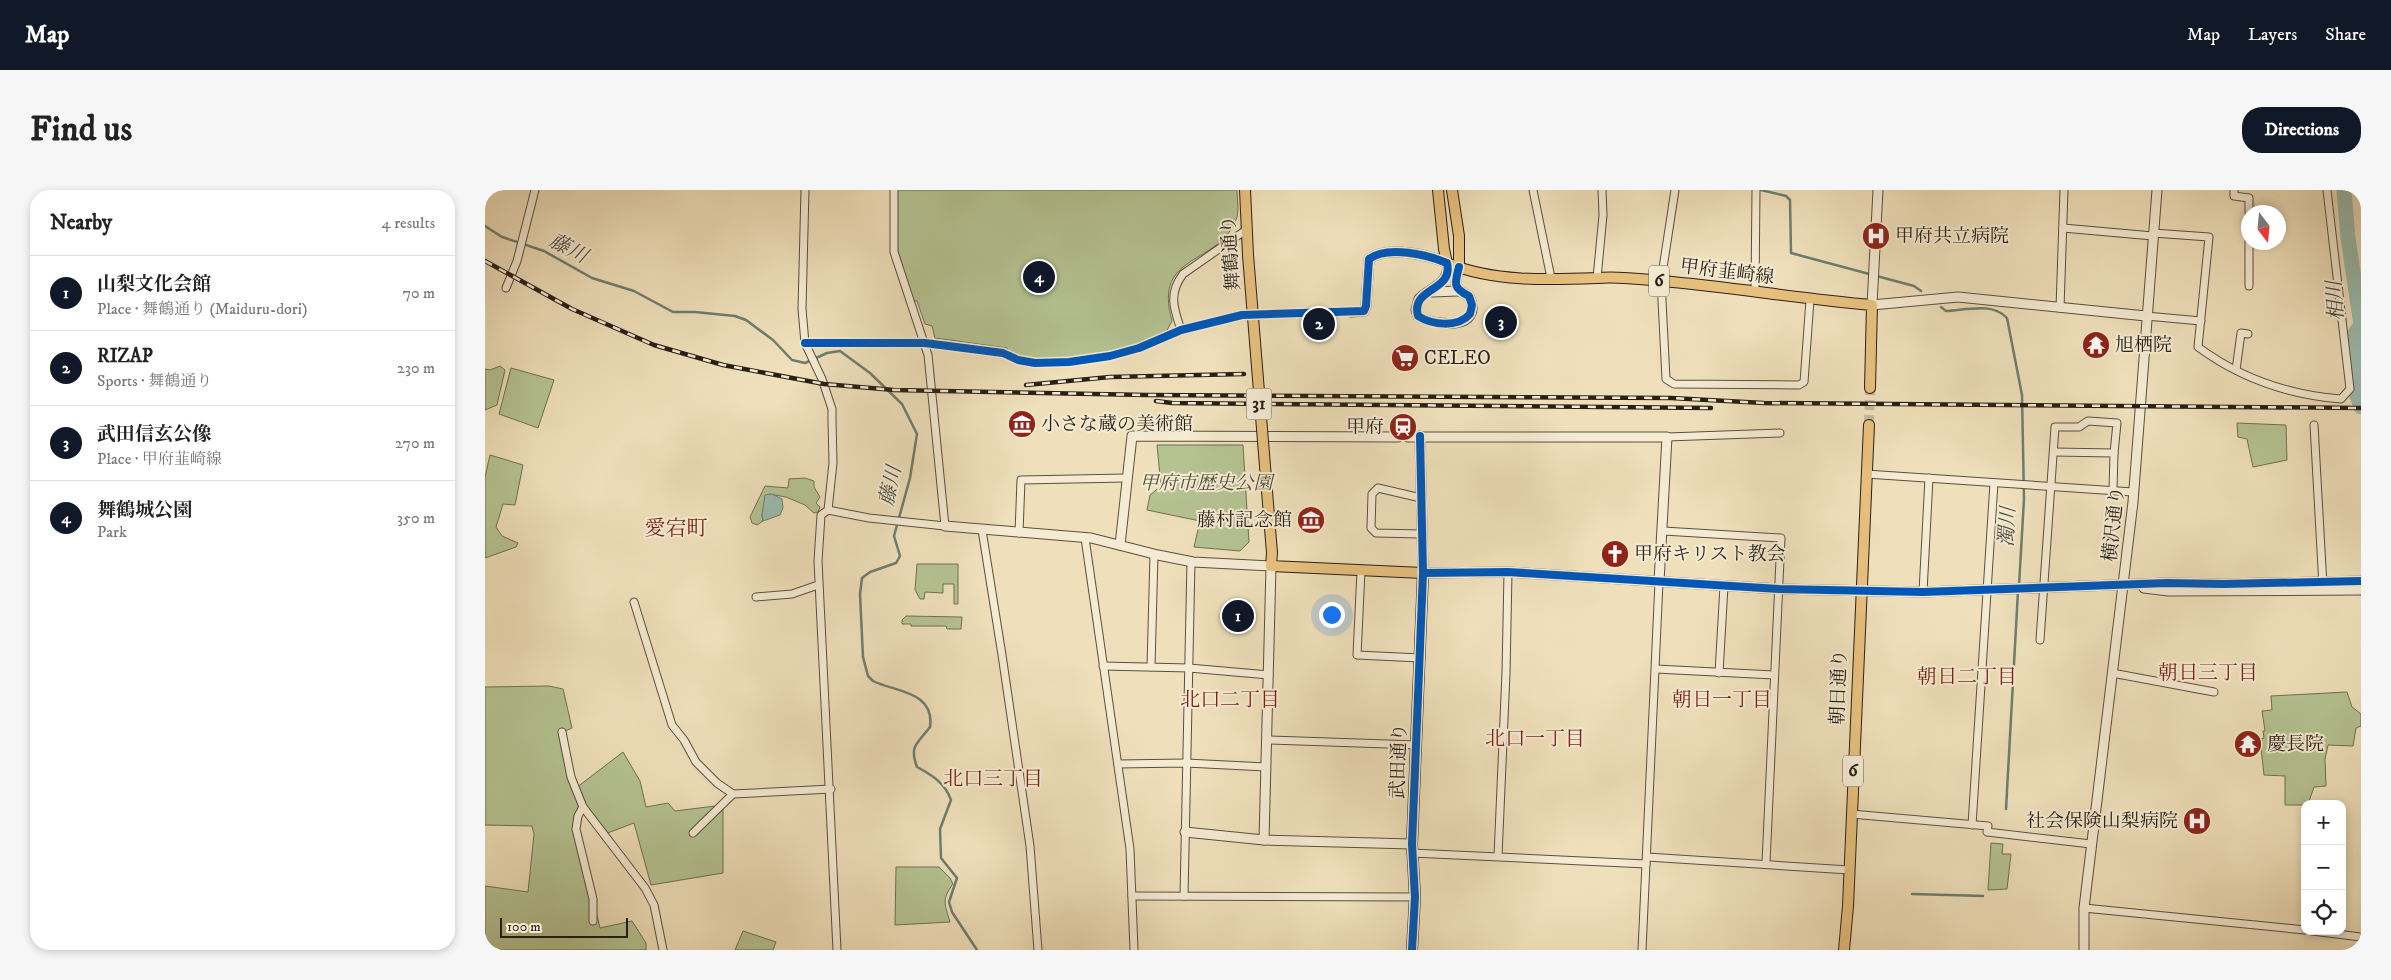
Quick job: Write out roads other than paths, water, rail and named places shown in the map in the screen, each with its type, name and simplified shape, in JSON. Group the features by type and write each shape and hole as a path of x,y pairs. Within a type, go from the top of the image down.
{"main road":[{"name":"舞鶴通り","path":"1245,190 1246,230 1272,553 1271,566"},
{"path":"1438,190 1447,263"},
{"path":"1452,190 1459,236 1459,267"},
{"name":"甲府韮崎線","path":"1447,263 1470,271 1509,277 1661,281 1810,300 1872,305"},
{"path":"1870,388 1872,305"},
{"name":"朝日通り","path":"1843,950 1849,870 1869,425"},
{"path":"1271,566 1423,572"},
{"name":"武田通り","path":"1412,950 1415,897 1412,849 1423,572"}],"street":[{"path":"506,288 520,251 535,190"},
{"path":"805,190 802,309 805,343 832,409 833,463 828,510"},
{"path":"894,190 893,252 925,343 935,415 945,526"},
{"path":"1533,190 1551,278"},
{"path":"1597,278 1603,215 1601,190"},
{"path":"1675,190 1661,281 1667,379 1674,384 1799,385 1804,382 1810,300"},
{"path":"1755,292 1756,190"},
{"path":"1878,190 1872,305 1958,297 2201,321"},
{"path":"2060,308 2064,190"},
{"name":"横沢通り","path":"2084,950 2084,908 2091,844 2124,586 2157,190"},
{"path":"2234,190 2234,196 2249,198 2249,205"},
{"path":"2063,228 2209,237 2198,347 2247,377 2315,397 2341,399 2350,389 2327,190"},
{"path":"1181,330 1173,305 1176,284 1183,274 1246,230"},
{"path":"2249,250 2249,286"},
{"path":"805,343 925,343 1003,353 1018,360 1035,363 1069,362 1120,354 1181,330 1242,315 1364,311 1366,306 1367,275 1371,257 1402,252 1428,256 1447,263 1447,273 1432,292"},
{"path":"1458,291 1456,276 1459,267"},
{"path":"1458,291 1469,296 1472,305 1470,314 1458,323 1433,323 1418,316 1416,310 1419,299 1423,294 1458,291"},
{"path":"2235,370 2241,333 2248,334"},
{"path":"2040,640 2055,427 2079,427 2088,421 2117,423 2113,490"},
{"path":"2313,424 2323,586"},
{"path":"1408,437 1667,437 1780,433"},
{"path":"1120,545 1132,436 1398,436"},
{"path":"1420,436 1423,572 1508,572 1779,589 1861,591 1923,592 2167,583 2323,586 2361,590"},
{"path":"1642,950 1667,437"},
{"path":"2054,452 2114,453"},
{"path":"1866,474 2133,492"},
{"path":"1019,533 1021,480 1126,478"},
{"path":"1923,592 1929,478"},
{"path":"1972,825 1994,483"},
{"path":"1421,498 1378,488 1372,494 1371,528 1376,533 1421,534"},
{"path":"837,950 831,789 823,694 818,585 821,515 828,510 945,526 1085,538 1191,561 1271,566 1264,840"},
{"path":"982,530 1030,846 1038,950"},
{"path":"1663,531 1781,538 1767,863"},
{"path":"1085,538 1131,849 1134,950"},
{"path":"1151,667 1153,554"},
{"path":"1183,896 1191,561"},
{"path":"1361,571 1357,655 1420,658"},
{"path":"1498,856 1508,572"},
{"path":"2323,586 2361,581"},
{"path":"756,597 792,594 818,585"},
{"path":"1719,673 1724,586"},
{"path":"635,602 672,725 684,740 696,762 717,784 733,794 831,789"},
{"path":"1103,666 1189,668 1269,674"},
{"path":"1656,669 1774,675"},
{"path":"2112,673 2214,692"},
{"path":"562,732 571,777 583,807 645,888 654,905 663,950"},
{"path":"1267,740 1417,745"},
{"path":"1118,764 1185,763 1266,767"},
{"path":"693,833 733,794"},
{"path":"583,807 578,816 576,829 593,898 593,921"},
{"path":"1851,814 1988,826 1987,832 2091,844"},
{"path":"1185,832 1264,840 1498,856 1767,863 1849,870"},
{"path":"1132,896 1415,897"},
{"path":"2084,908 2301,930"},
{"path":"2345,935 2361,937"}],"waterway":[{"name":"濁川","path":"1761,190 1786,196 1790,200 1791,253 1914,286 1921,291"},
{"name":"相川","path":"2344,190 2348,238 2361,325 2355,333 2357,396 2361,407"},
{"name":"藤川","path":"485,226 502,237 544,251 592,278 634,291 673,312 735,316 746,320 773,340 792,360 805,363 827,353 840,351 870,373 902,404 917,434 910,478 894,536 900,556 896,563 870,572 862,578 860,594 863,657 868,676 873,681 912,695 926,706 930,715 930,727 914,750 915,760 917,767 933,776 942,784 951,800 940,829 941,858 957,878 949,902 952,912 977,950"},
{"name":"濁川","path":"1941,307 1946,311 1987,308 2001,313 2007,318 2022,395 2024,499 2019,586"},
{"name":"濁川","path":"2006,809 2018,591"},
{"path":"1912,894 1983,896"}],"tunnel":[{"path":"1869,425 1870,388"}],"railway":[{"path":"485,261 572,309 654,345 723,365 824,384 894,390 1146,395 1671,398 1764,403 2361,408"},
{"path":"1026,385 1110,377 1244,374"},
{"path":"1156,401 1172,403 1711,408"}],"place":[{"name":"甲府共立病院","path":"1876,236"},
{"name":"舞鶴城公園","path":"1039,277"},
{"name":"武田信玄公像","path":"1501,322"},
{"name":"RIZAP","path":"1319,324"},
{"name":"旭栖院","path":"2096,345"},
{"name":"CELEO","path":"1405,358"},
{"name":"小さな蔵の美術館","path":"1022,424"},
{"name":"甲府","path":"1403,427"},
{"name":"藤村記念館","path":"1311,520"},
{"name":"甲府キリスト教会","path":"1615,554"},
{"name":"山梨文化会館","path":"1238,616"},
{"name":"慶長院","path":"2248,744"},
{"name":"社会保険山梨病院","path":"2197,821"}],"district":[{"name":"愛宕町","path":"676,529"},
{"name":"朝日三丁目","path":"2208,673"},
{"name":"朝日二丁目","path":"1967,677"},
{"name":"北口二丁目","path":"1230,700"},
{"name":"朝日一丁目","path":"1722,700"},
{"name":"北口一丁目","path":"1535,739"},
{"name":"北口三丁目","path":"993,779"}],"park label":[{"name":"甲府市歴史公園","path":"1206,483"}]}
